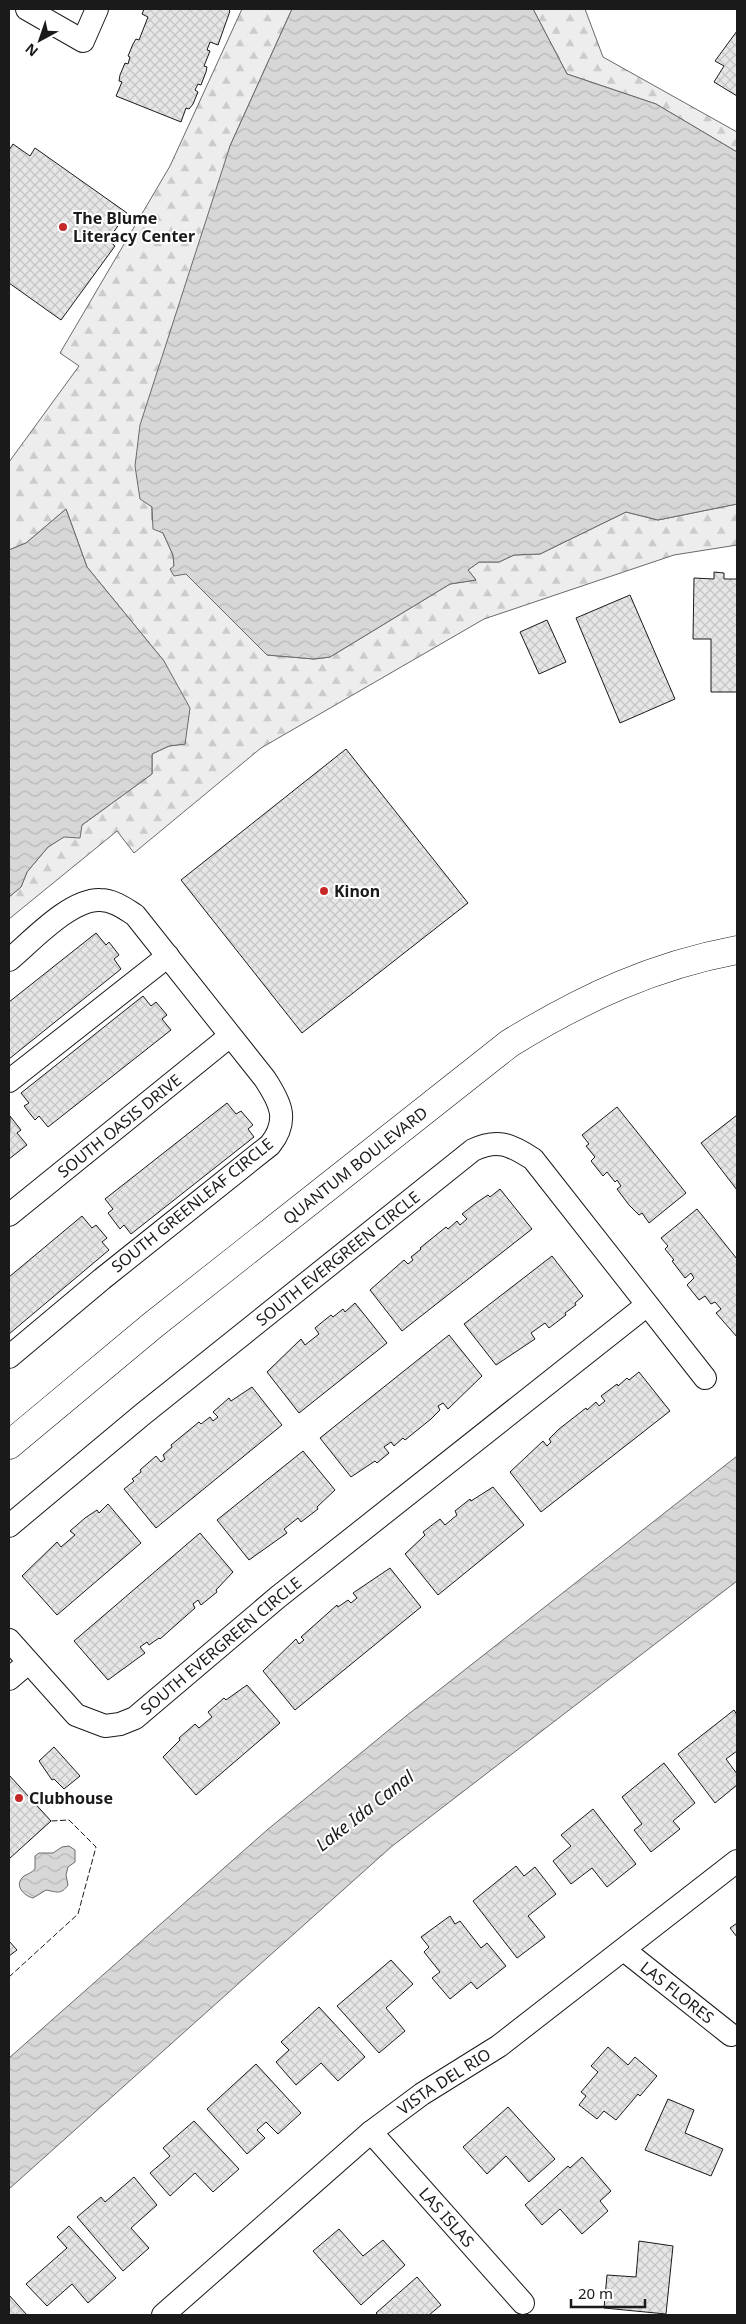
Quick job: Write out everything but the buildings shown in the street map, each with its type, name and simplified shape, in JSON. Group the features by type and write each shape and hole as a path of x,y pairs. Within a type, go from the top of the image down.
{"street":[{"path":"28,9 83,41 97,9"},
{"name":"SOUTH GREENLEAF CIRCLE","path":"9,960 70,909 85,901 102,900 117,904 135,915 168,956 265,1078 277,1098 281,1110 278,1134 270,1145 102,1279 9,1358"},
{"name":"QUANTUM BOULEVARD","path":"9,1445 161,1319 510,1043 566,1010 629,981 671,965 737,950"},
{"path":"9,1081 168,956"},
{"name":"SOUTH OASIS DRIVE","path":"9,1215 230,1036"},
{"name":"SOUTH EVERGREEN CIRCLE","path":"9,1526 158,1402 466,1156 487,1144 502,1144 518,1150 533,1159 705,1378"},
{"name":"SOUTH EVERGREEN CIRCLE","path":"9,1640 76,1715 105,1726 120,1724 135,1718 278,1597 647,1305"},
{"path":"9,1679 28,1663"},
{"name":"VISTA DEL RIO","path":"163,2315 371,2132 422,2094 499,2046 737,1861"},
{"name":"LAS FLORES","path":"624,1950 731,2034"},
{"name":"LAS ISLAS","path":"371,2132 523,2303"}],"green space":[{"path":"242,9 292,9 230,146 147,502 152,507 152,520 163,533 173,555 174,566 186,574 267,655 314,659 330,657 450,584 476,580 468,570 479,562 499,562 514,555 540,554 626,512 658,520 737,504 737,545 674,555 484,619 261,748 134,853 117,831 9,919 9,897 21,887 27,872 48,847 82,825 152,774 152,754 169,746 185,744 164,661 87,567 66,509 26,543 9,550 9,462 79,366 60,353 170,166"},
{"path":"533,9 585,9 603,57 737,132 737,152 656,104 567,74"}],"water":[{"path":"292,9 533,9 567,74 656,104 737,152 737,504 658,520 626,512 540,554 514,555 499,562 479,562 468,570 476,580 450,584 330,657 314,659 267,655 186,574 174,576 170,569 174,566 173,555 163,533 153,529 152,507 140,499 135,466 140,425 230,146"},
{"path":"66,509 87,567 164,661 190,708 185,744 169,746 152,754 152,774 82,825 80,838 64,837 48,847 27,872 21,887 9,897 9,550 26,543"},
{"name":"Lake Ida Canal","path":"737,1456 737,1581 391,1847 9,2189 9,2058 267,1830 406,1716"},
{"path":"69,1846 75,1850 75,1862 68,1867 66,1875 68,1885 59,1892 46,1890 33,1898 23,1893 20,1886 21,1879 35,1869 35,1856 39,1853 53,1853 62,1847"}],"fence":[{"path":"9,1977 78,1914 96,1847 69,1820 51,1821"}],"place":[{"name":"The Blume Literacy Center","path":"63,227"},
{"name":"Kinon","path":"324,891"},
{"name":"Clubhouse","path":"19,1798"}]}
